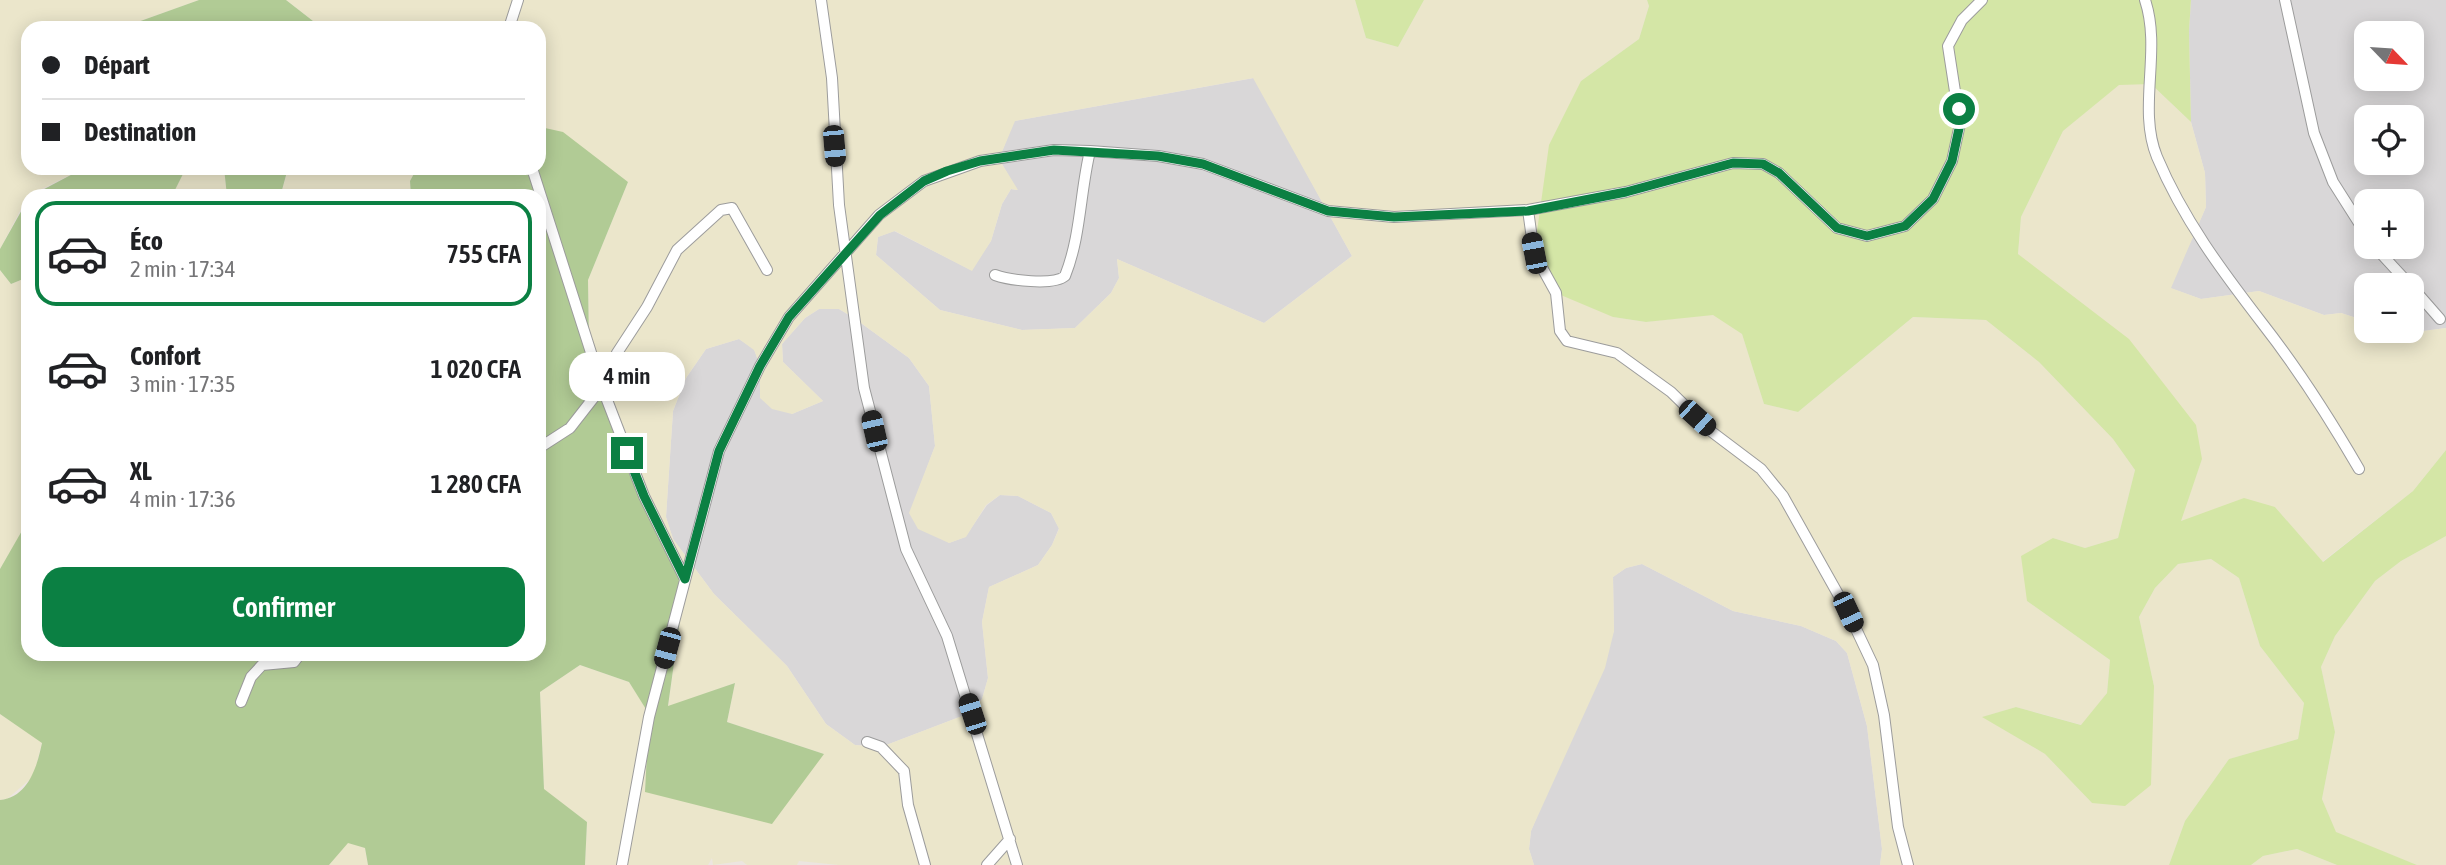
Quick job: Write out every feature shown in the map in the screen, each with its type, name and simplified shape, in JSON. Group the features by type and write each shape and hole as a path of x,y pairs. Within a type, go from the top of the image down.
{"street":[{"path":"511,21 518,0"},
{"path":"821,0 832,78 834,146 864,388 884,474 906,550 947,636 1017,865"},
{"path":"622,865 649,717 719,451 760,366 789,317 880,215 924,181 947,171 1020,154 1054,150 1090,151 1158,156 1203,164 1328,211 1356,216 1481,215 1528,211 1626,192 1733,163 1763,164 1779,173 1837,228 1867,236 1905,226 1933,199 1952,161 1960,124 1948,46 1952,34 1982,0"},
{"path":"2145,0 2152,22 2150,116 2156,155 2184,212 2232,287 2292,365 2359,469"},
{"path":"2285,0 2314,133 2333,182 2354,215"},
{"path":"995,275 1014,281 1054,281 1065,276 1077,231 1081,186 1090,151"},
{"path":"546,443 570,428 602,387 617,352 647,307 677,250 721,210 732,208 767,270"},
{"path":"1528,211 1534,253 1556,293 1560,331 1566,341 1617,353 1671,392 1712,432 1761,469 1783,496 1848,612 1873,665 1884,715 1898,827 1908,865"},
{"path":"546,212 602,387 644,496 685,579"},
{"path":"2386,259 2399,273"},
{"path":"2424,301 2440,319"},
{"path":"241,702 251,677 262,665 295,661"},
{"path":"867,742 881,747 904,771 908,805 925,865"},
{"path":"987,865 1010,839"}],"shaded area":[{"path":"0,0 199,0 140,21 21,21 21,175 70,175 42,189 21,189 21,209 0,249"},
{"path":"286,0 1355,0 1366,38 1398,47 1424,0 1647,0 1649,6 1639,39 1581,81 1613,317 1646,322 1713,314 1742,334 1764,404 1798,412 1913,317 1986,320 2039,362 2113,439 2135,470 2118,538 2085,548 2053,538 2027,601 2110,660 2107,693 2082,725 2016,707 1983,717 2045,754 2092,803 2154,686 2139,617 2155,588 2178,564 2211,559 2239,578 2260,646 2304,703 2298,739 2229,759 2185,821 2169,865 1880,865 1882,849 1867,726 1847,653 1836,641 1801,626 1733,611 1642,564 1626,568 1613,577 1614,631 1605,668 1531,831 1529,849 1534,865 839,865 799,861 797,865 747,865 742,861 713,865 712,858 708,865 585,865 587,822 544,790 540,692 580,665 629,682 650,714 645,792 824,754 727,722 735,683 668,707 686,577 645,493 589,344 588,280 628,182 546,129 546,21 313,21","holes":["1253,78 1352,256 1264,323 1117,259 1119,278 1111,293 1075,328 1022,330 940,310 876,255 878,237 895,231 972,271 991,241 1002,204 1011,189 1018,190 999,159 1015,121","819,309 839,309 909,358 929,386 935,446 909,513 918,529 949,543 966,537 986,505 1000,495 1018,496 1051,513 1059,529 1038,565 989,587 982,622 988,678 982,699 970,713 881,747 855,745 826,724 787,666 714,594 673,539 666,517 673,411 686,378 706,349 739,339 754,350 760,365 760,398 772,409 792,414 823,401 783,362 782,344 805,318"]},
{"path":"2191,0 2446,0 2446,328 2424,331 2424,273 2354,273 2354,317 2341,313 2324,315 2259,291 2201,299 2170,288 2206,207 2205,173 2191,122"},
{"path":"1254,78 1352,256 1264,323 1117,259 1119,278 1111,293 1075,328 1022,330 940,310 876,255 878,237 894,231 971,270 991,241 1002,204 1011,189 1017,190 999,159 1014,121"},
{"path":"2119,84 2151,84 2191,122 2205,173 2206,207 2171,288 2201,299 2259,291 2324,315 2341,313 2354,317 2354,343 2424,343 2424,331 2446,328 2446,450 2413,491 2322,562 2275,507 2180,521 2202,459 2018,254 2021,217 2063,131"},
{"path":"182,175 225,175 226,189 176,189"},
{"path":"286,175 413,175 411,189 283,189"},
{"path":"0,270 11,284 21,280 21,534 0,569"},
{"path":"819,309 839,309 854,318 909,358 929,386 935,446 910,513 949,543 965,537 987,505 1000,495 1018,496 1051,513 1059,528 1052,545 1038,565 989,587 982,622 988,678 982,699 970,713 881,747 855,745 826,724 787,666 714,594 673,539 666,517 673,411 686,378 706,349 739,339 754,349 760,366 792,414 823,401 783,362 782,344 805,318"},
{"path":"2446,536 2446,865 2417,865 2336,833 2322,799 2335,732 2321,667 2335,636 2375,581 2401,561"},
{"path":"1642,564 1733,611 1801,626 1836,641 1847,653 1867,726 1882,849 1880,865 1534,865 1529,849 1531,831 1614,631 1613,577 1626,568"},
{"path":"0,714 42,742 34,776 7,799 0,800"},
{"path":"348,842 365,848 368,865 329,865"},
{"path":"2297,849 2337,865 2251,865 2263,856"}],"green space":[{"path":"199,0 286,0 313,21 140,21"},
{"path":"1355,0 1424,0 1398,47 1366,38"},
{"path":"1647,0 2191,0 2191,122 2151,84 2119,85 2063,131 2021,217 2018,254 2129,339 2196,425 2202,459 2181,521 2244,498 2275,507 2323,562 2413,491 2446,450 2446,536 2401,561 2375,581 2335,636 2321,667 2335,732 2322,799 2336,832 2417,865 2337,865 2297,849 2263,856 2251,865 2169,865 2185,821 2229,759 2298,739 2304,703 2260,646 2239,578 2211,559 2178,564 2155,588 2139,617 2154,686 2151,785 2125,806 2092,803 2045,754 1982,717 2016,707 2081,725 2107,693 2110,660 2027,601 2021,556 2053,538 2085,548 2118,538 2135,470 2113,439 2039,362 1986,320 1913,317 1798,412 1764,404 1742,334 1713,315 1646,322 1613,317 1556,293 1534,253 1549,145 1581,81 1639,39 1649,6"},
{"path":"546,128 563,132 628,182 588,280 589,344 645,493 686,577 668,706 735,683 727,722 824,754 772,824 645,792 649,714 629,682 580,665 540,692 544,789 587,822 585,865 368,865 365,848 348,843 329,865 0,865 0,800 10,798 25,787 34,770 42,743 0,714 0,569 21,532 21,661 546,661 546,189 411,189 413,175 546,175"},
{"path":"71,175 182,175 176,189 44,189"},
{"path":"225,175 286,175 282,189 226,189"},
{"path":"21,212 21,280 11,284 0,270 0,249"}],"route":[{"path":"627,453 644,496 685,579 719,451 760,366 789,317 880,215 924,181 980,161 1054,150 1158,156 1203,164 1328,211 1356,216 1394,217 1528,211 1626,192 1733,163 1763,164 1779,173 1837,228 1867,236 1905,226 1933,199 1952,161 1960,124 1959,109"}]}
